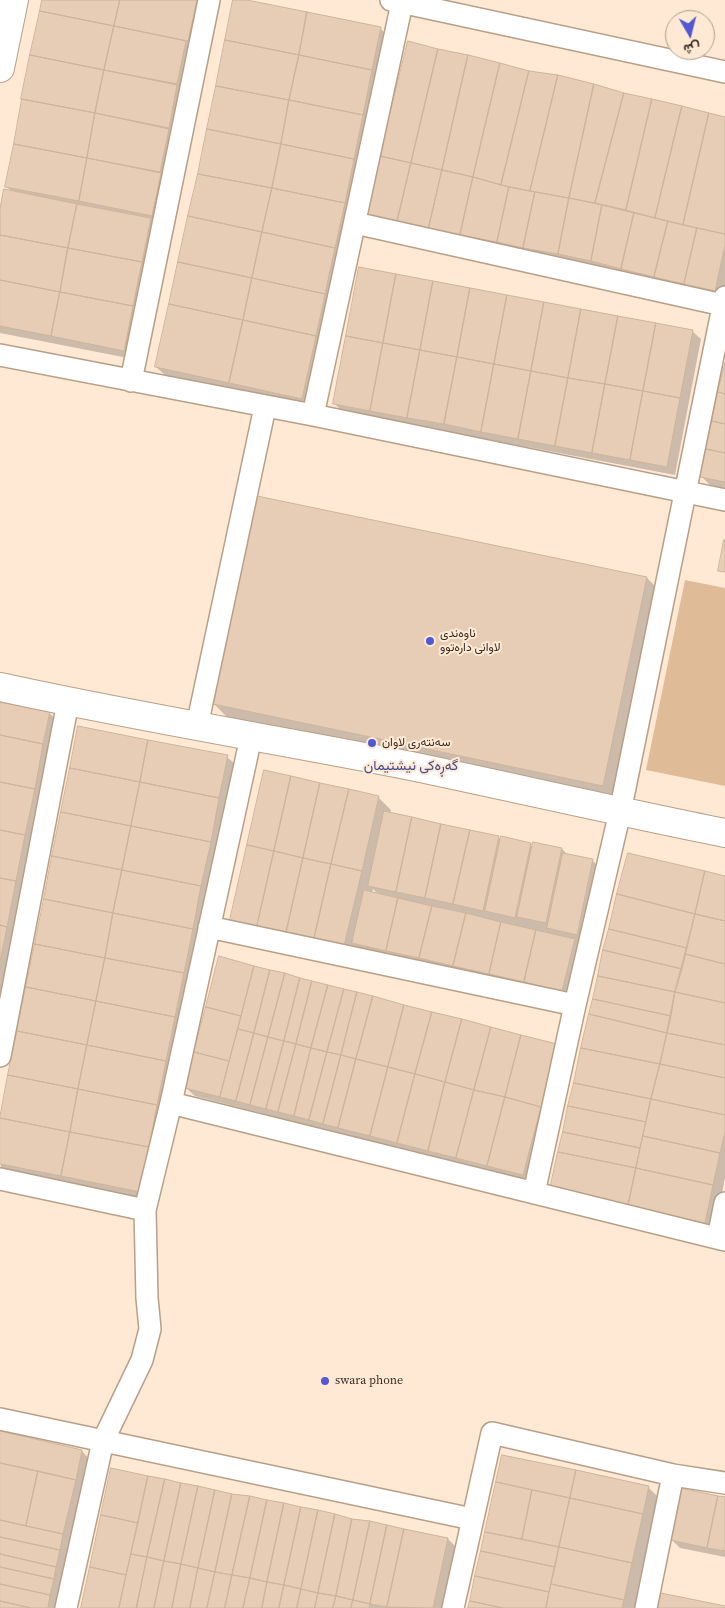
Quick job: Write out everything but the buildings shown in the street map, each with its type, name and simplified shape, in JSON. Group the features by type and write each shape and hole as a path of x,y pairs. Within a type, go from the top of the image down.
{"street":[{"path":"0,68 14,0"},
{"path":"131,382 210,0"},
{"path":"313,415 355,223 397,2 725,72"},
{"path":"355,223 724,301 620,812 574,1005 534,1193"},
{"path":"0,355 131,382 313,415 725,500"},
{"path":"197,726 265,406"},
{"path":"0,687 250,737 411,766 725,833"},
{"path":"0,1056 68,702"},
{"path":"66,1608 103,1441 142,1360 150,1329 147,1298 145,1210 171,1103 250,737"},
{"path":"209,927 574,1005"},
{"path":"171,1103 721,1239 725,1203"},
{"path":"0,1179 145,1210"},
{"path":"0,1418 472,1519"},
{"path":"453,1608 492,1433 673,1475 725,1483"},
{"path":"646,1608 673,1475"}],"shaded area":[{"path":"685,580 725,588 725,786 646,770"}],"place":[{"name":"ناوەندی لاوانی دارەتوو","path":"430,641"},
{"name":"سەنتەری لاوان","path":"372,743"},
{"name":"swara phone","path":"325,1381"}],"district":[{"name":"گەڕەکی نیشتیمان","path":"411,766"}]}
